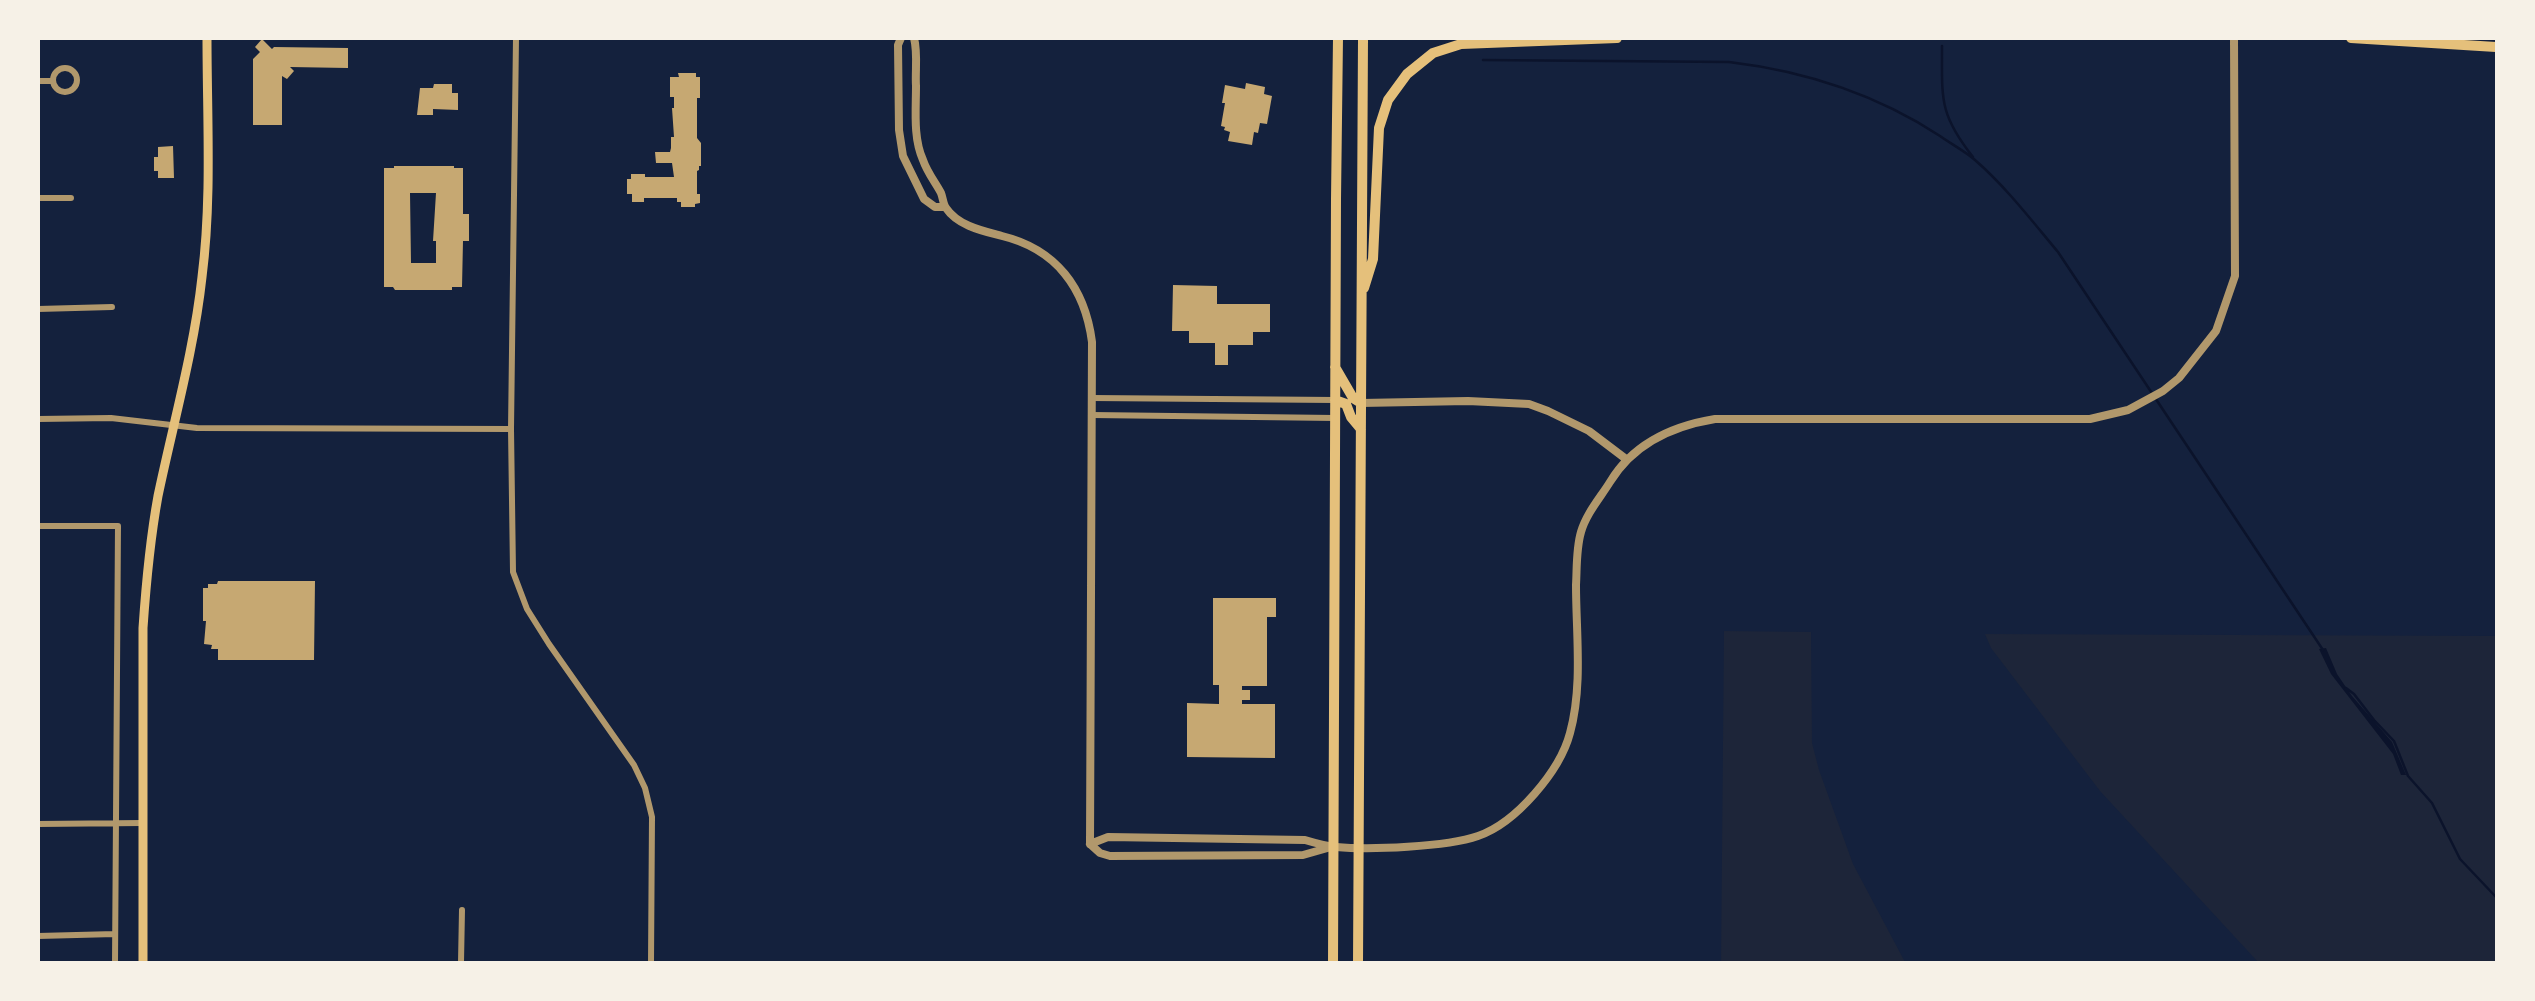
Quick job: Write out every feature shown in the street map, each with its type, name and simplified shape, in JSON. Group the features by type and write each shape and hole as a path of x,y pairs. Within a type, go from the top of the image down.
{"main road":[{"path":"143,962 143,628 146,574 173,426 193,337 202,278 208,150 207,38"},
{"path":"1333,962 1338,38"},
{"path":"1358,962 1363,38"},
{"path":"1361,299 1373,258 1379,128 1388,100 1407,74 1433,53 1461,44 1617,38"},
{"path":"2351,38 2497,47"},
{"path":"1335,366 1353,398 1361,403"},
{"path":"1335,400 1346,404 1351,417 1361,429"}],"street":[{"path":"516,38 511,429 513,572 527,609 634,765 645,788 652,817 651,962"},
{"path":"901,38 898,45 899,130 903,156 924,199 935,207 944,206"},
{"path":"914,38 916,126 920,152 942,196 944,206 953,216 973,228 1005,236 1036,249 1057,264 1083,300 1089,321 1092,342 1090,844 1100,853 1110,856 1303,855 1333,847"},
{"path":"1090,844 1108,837 1305,840 1333,847 1442,844 1479,836 1531,799 1560,758 1570,734 1575,704 1577,558 1581,532 1588,515 1626,459 1642,446 1674,428 1715,419 2090,419 2116,415 2163,391 2179,378 2216,331 2235,276 2234,38"},
{"path":"65,68 74,71 78,80 74,88 66,93 57,89 53,81 56,72 65,68"},
{"path":"38,81 53,81"},
{"path":"38,198 71,198"},
{"path":"38,309 112,307"},
{"path":"1092,398 1335,400"},
{"path":"1361,403 1468,401 1529,404 1589,431 1626,459"},
{"path":"1092,415 1335,418"},
{"path":"38,419 111,418 173,426 511,429"},
{"path":"38,526 118,526 115,962"},
{"path":"38,824 142,822"},
{"path":"461,962 462,910"},
{"path":"38,936 115,934"}],"shaded area":[{"path":"1724,631 1811,632 1812,743 1819,770 1853,864 1905,962 1721,962"},
{"path":"1985,634 2496,636 2496,962 2258,962 2100,791 1991,648"},
{"path":"2326,648 2337,674 2352,696 2392,742 2406,775 2401,775 2393,754 2331,674 2319,649"}],"building":[{"path":"262,39 272,49 348,48 348,68 290,67 294,71 287,79 282,76 282,125 253,125 253,59 260,52 255,47"},
{"path":"678,73 696,73 696,77 700,77 697,138 701,143 701,166 697,171 697,194 700,194 700,203 695,204 695,207 681,207 677,198 644,198 644,202 632,202 632,194 627,194 627,179 631,179 631,174 674,177 672,163 656,163 655,152 670,152 671,137 674,137 674,97 670,97 670,77 679,77"},
{"path":"1246,83 1265,87 1264,94 1272,96 1267,124 1260,123 1258,133 1254,132 1252,145 1228,141 1230,132 1221,126 1225,85 1245,89"},
{"path":"434,84 452,84 452,93 458,93 458,110 433,109 433,115 417,115 420,88 433,88"},
{"path":"173,146 174,178 158,178 158,171 154,171 154,157 158,157 158,147"},
{"path":"384,168 463,168 463,214 469,214 469,241 463,241 462,287 452,287 452,290 395,290 393,287 384,287","holes":["410,193 436,193 433,241 436,241 436,263 411,263"]},
{"path":"1173,285 1217,286 1217,304 1270,304 1270,332 1253,332 1253,345 1228,345 1228,365 1215,365 1215,343 1189,343 1189,331 1172,331"},
{"path":"218,581 315,581 314,660 218,660 218,649 211,649 212,645 204,644 206,621 203,621 203,588 208,588 208,584 217,584"},
{"path":"1213,598 1276,598 1276,617 1267,617 1267,686 1242,686 1242,690 1250,690 1250,700 1242,700 1242,704 1275,704 1275,758 1187,757 1187,703 1219,704 1219,685 1213,685"}],"waterway":[{"path":"1942,46 1943,93 1948,117 1973,157"},
{"path":"1483,60 1729,62 1785,71 1839,87 1891,108 1967,154 2008,193 2058,252 2323,650"},
{"path":"2346,688 2394,741 2408,776 2432,803 2460,859 2496,897"}]}
